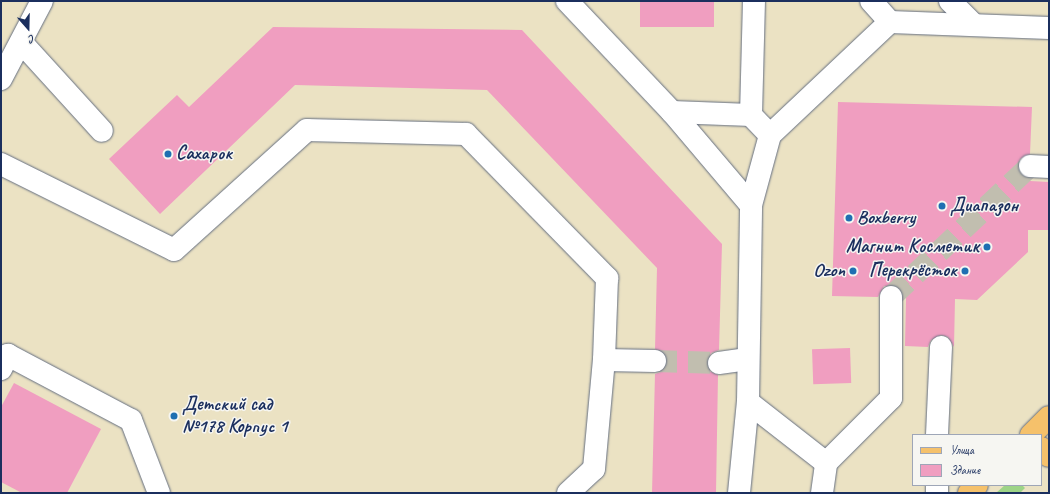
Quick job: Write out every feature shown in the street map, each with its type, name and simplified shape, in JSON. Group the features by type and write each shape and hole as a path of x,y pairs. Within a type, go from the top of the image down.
{"main road":[{"path":"1031,434 1049,417"},
{"path":"969,493 977,486"}],"lane":[{"path":"1,79 42,1"},
{"path":"567,1 672,112 751,206"},
{"path":"751,115 754,1"},
{"path":"871,1 890,22"},
{"path":"950,1 973,24"},
{"path":"740,493 748,402 746,359 751,206 770,135 890,22 1049,28"},
{"path":"21,42 102,131"},
{"path":"672,112 751,115 770,135"},
{"path":"1,164 174,250 307,130 466,134 607,278 604,360 594,469 568,493"},
{"path":"822,493 826,462 891,398 891,297"},
{"path":"937,434 941,347"},
{"path":"1,369 8,355 132,420 159,493"},
{"path":"719,363 746,359"},
{"path":"604,360 655,361"},
{"path":"748,402 826,462"}],"green space":[{"path":"1004,486 1023,486 1025,488 1020,493 996,493"}],"building":[{"path":"640,1 714,1 714,27 640,27"},
{"path":"273,27 522,30 722,244 719,350 711,353 707,364 709,371 718,375 716,493 652,493 655,374 661,372 667,362 666,355 655,349 657,268 487,90 295,85 160,214 109,159 177,95 189,107"},
{"name":"Диапазон","path":"838,102 1032,107 1030,154 1020,159 1018,166 1030,181 1049,182 1049,230 1028,230 1028,252 977,300 955,299 954,347 948,337 941,335 931,340 928,347 905,346 906,298 897,286 884,286 878,297 832,296"},
{"path":"850,348 851,383 813,384 812,349"},
{"path":"14,383 101,429 67,493 22,493 1,482 1,407"}],"tunnel":[{"path":"891,297 1030,166"},
{"path":"655,361 719,363"}],"place":[{"name":"Сахарок","path":"168,154"},
{"name":"Диапазон","path":"942,206"},
{"name":"Boxberry","path":"849,218"},
{"name":"Магнит Косметик","path":"987,247"},
{"name":"Ozon","path":"853,271"},
{"name":"Перекрёсток","path":"965,271"},
{"name":"Детский сад №178 Корпус 1","path":"174,416"}]}
